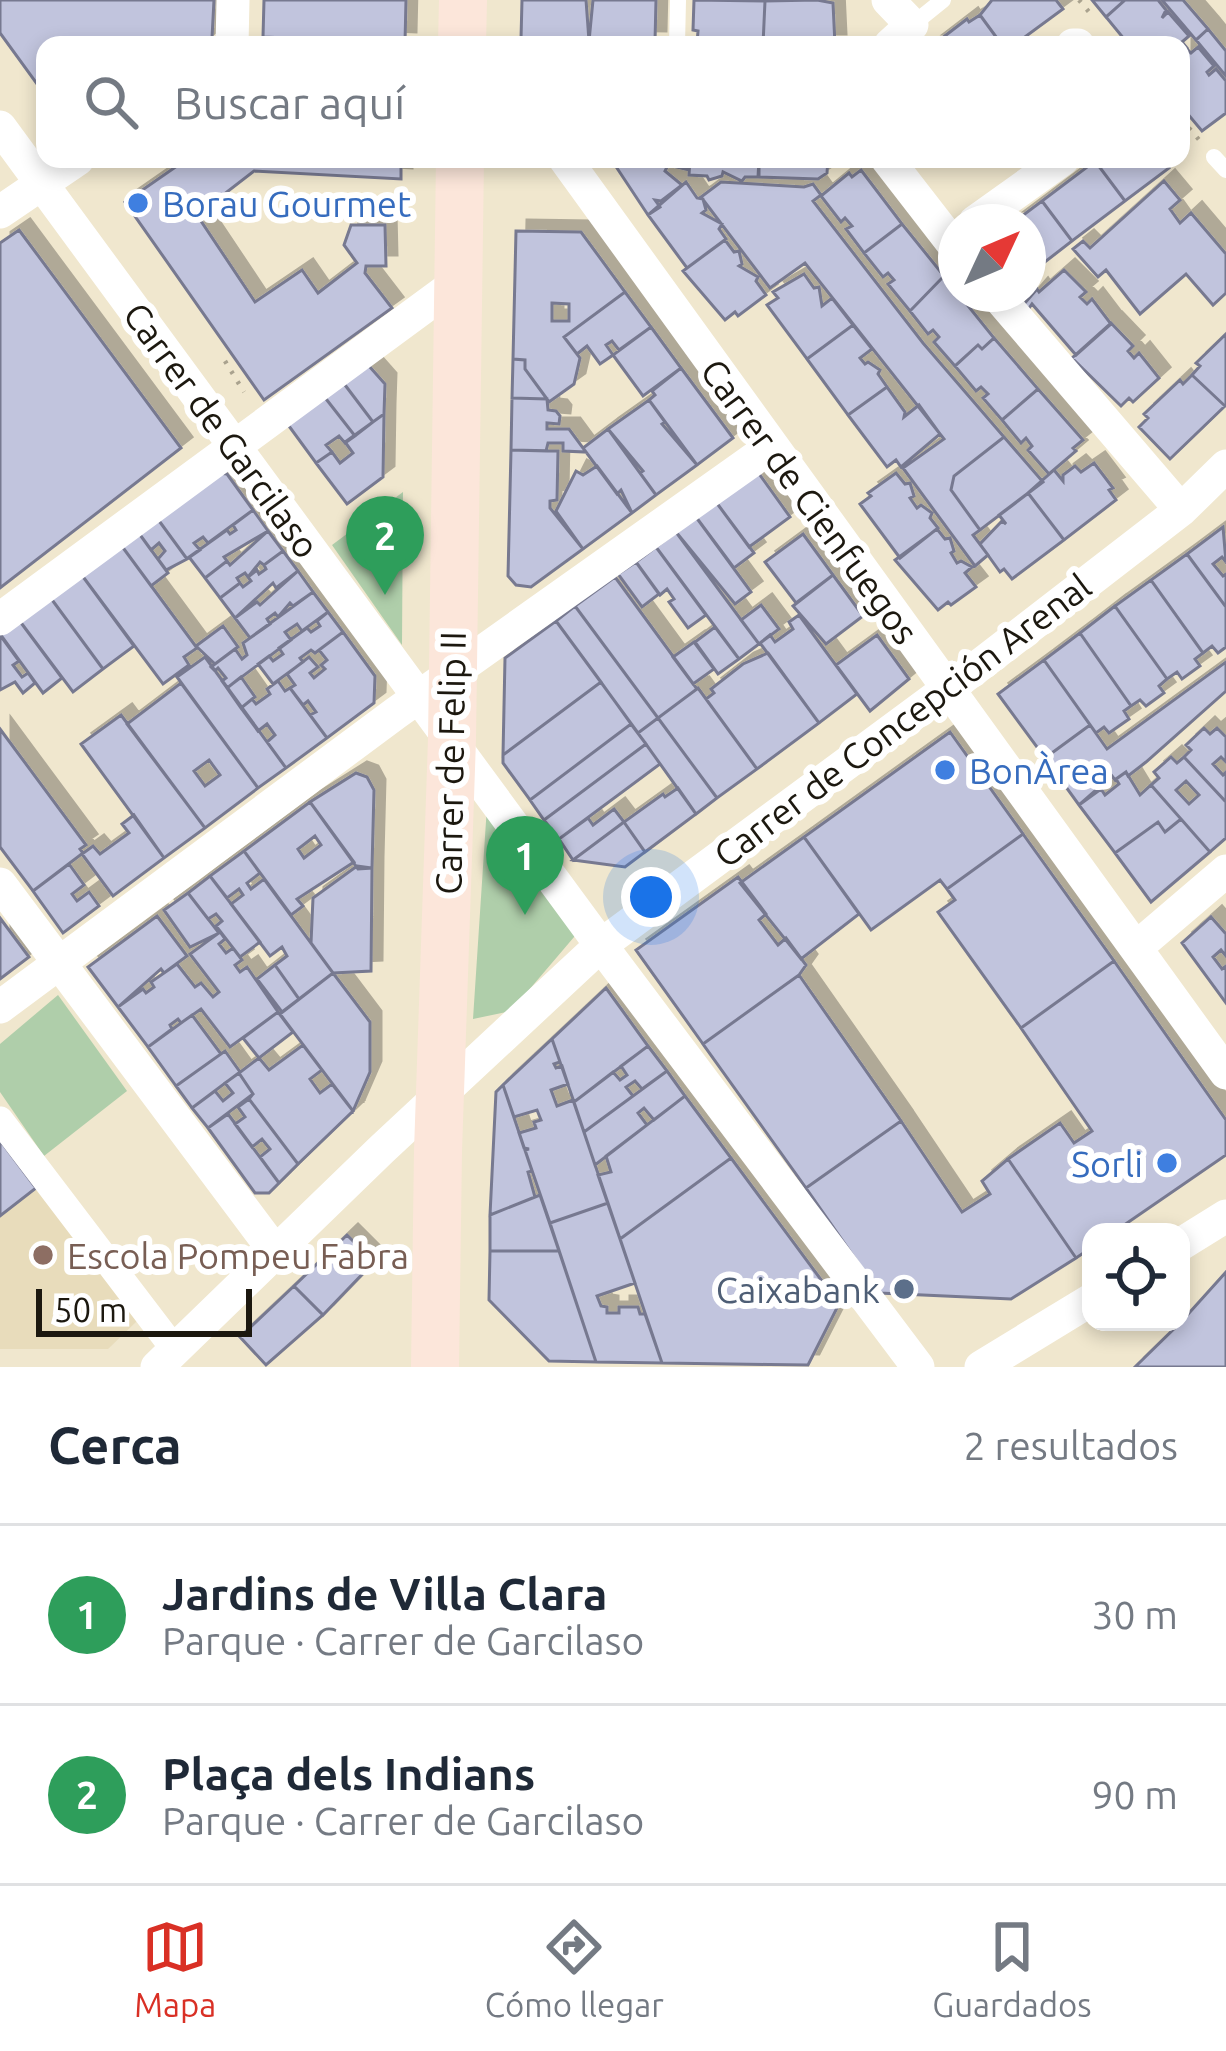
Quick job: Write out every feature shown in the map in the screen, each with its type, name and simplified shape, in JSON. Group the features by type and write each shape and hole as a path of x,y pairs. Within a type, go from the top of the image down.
{"main road":[{"path":"462,36 463,0"},
{"name":"Carrer de Felip II","path":"435,1367 452,739 436,684 460,168"}],"street":[{"path":"232,36 233,0"},
{"path":"888,0 901,35"},
{"name":"Carrer de Garcilaso","path":"0,127 235,446 436,684"},
{"path":"0,212 63,168"},
{"name":"Carrer de Cienfuegos","path":"577,168 771,447 1226,1073"},
{"path":"905,168 938,210"},
{"path":"1003,204 1051,168"},
{"path":"0,619 458,282"},
{"path":"1011,312 1180,510"},
{"path":"0,1007 436,684 771,447"},
{"name":"Carrer de Concepción Arenal","path":"166,1359 601,945 947,690 1180,510 1226,466"},
{"path":"452,739 918,1367"},
{"path":"1137,947 1226,871"},
{"path":"0,884 276,1252"},
{"path":"0,1120 166,1359"},
{"path":"1190,1238 1226,1216"},
{"path":"981,1367 1082,1305"}],"lane":[{"path":"677,36 678,0"},
{"path":"901,35 943,0"}],"path":[{"path":"1190,129 1220,164"},
{"path":"225,361 244,392"}],"shaded area":[{"name":"Escola Pompeu Fabra","path":"0,1140 137,1321 108,1349 0,1349"}],"green space":[{"path":"403,492 402,645 332,545"},
{"path":"487,806 580,930 511,1011 473,1019"},
{"path":"58,995 127,1091 44,1156 0,1092 0,1044"}],"building":[{"path":"0,0 214,0 212,36 36,36 36,83 0,33"},
{"path":"264,0 406,0 405,36 263,36"},
{"path":"522,0 586,0 589,36 521,36"},
{"path":"593,0 656,0 655,36 589,36"},
{"path":"694,0 765,1 763,36 698,36 693,30"},
{"path":"992,0 1056,0 1063,9 1026,36 995,36 980,15"},
{"path":"1092,0 1125,0 1106,17"},
{"path":"1125,0 1158,0 1166,10 1162,18 1168,12 1189,36 1122,36 1106,17"},
{"path":"1162,0 1183,0 1208,29 1196,40"},
{"path":"765,1 833,3 835,36 763,36"},
{"path":"980,15 995,36 945,36"},
{"path":"1208,29 1226,51 1226,76 1196,40"},
{"path":"1198,47 1214,66 1209,75 1216,69 1226,81 1226,113 1202,131 1190,117 1191,53"},
{"path":"174,168 401,168 401,179 254,171 197,215 255,302 302,270 318,293 357,263 344,245 351,225 385,225 386,266 366,266 365,273 392,308 264,400 125,202"},
{"path":"617,168 666,168 682,185 661,201 655,200 660,207 648,215"},
{"path":"689,168 758,168 758,177 742,181 723,172 709,180 689,175"},
{"path":"759,168 827,168 818,179 759,177"},
{"path":"1086,168 1100,168 1125,201 1072,241 1042,201"},
{"path":"1100,168 1169,168 1125,201"},
{"path":"861,170 902,224 864,253 846,229 852,226 845,218 841,222 821,196 849,173 852,177"},
{"path":"1164,181 1180,200 1170,209 1180,223 1191,213 1226,254 1226,293 1213,305 1186,274 1140,314 1106,270 1098,277 1073,249 1083,241 1090,248"},
{"path":"686,182 703,199 706,210 702,213 722,224 719,229 726,239 687,268 648,215"},
{"path":"721,182 813,184 821,195 813,201 923,343 1004,437 954,476 951,490 980,530 973,535 988,555 975,566 903,468 944,439 805,263 770,288 701,197"},
{"path":"1046,206 1072,241 1046,261"},
{"path":"902,224 938,269 938,282 910,311 888,284 894,280 888,273 883,277 864,253"},
{"path":"19,230 181,448 0,588 0,243"},
{"path":"516,231 581,232 625,292 564,337 580,358 574,384 549,402 525,369 525,360 513,359","holes":["552,303 569,304 569,321 552,321"]},
{"path":"725,240 734,252 739,251 739,266 758,277 766,295 725,320 683,271"},
{"path":"1064,270 1086,292 1080,297 1087,304 1092,299 1111,324 1076,355 1039,312 1046,312 1046,286"},
{"path":"804,274 814,288 819,287 822,306 832,298 853,325 807,359 767,305 778,298 773,292"},
{"path":"938,282 938,312 973,312 994,338 982,349 978,345 955,366 934,342 939,337 933,330 928,334 910,311"},
{"path":"625,292 651,327 619,350 612,341 606,345 613,355 600,364 587,346 577,354 564,337"},
{"path":"1111,323 1133,346 1128,351 1134,358 1139,353 1159,378 1133,402 1129,398 1121,406 1072,358"},
{"path":"853,325 872,349 860,358 880,370 887,387 848,415 807,359"},
{"path":"651,327 681,368 643,396 613,355"},
{"path":"1226,334 1225,406 1192,375 1200,366 1196,363"},
{"path":"994,338 1038,389 1002,420 983,398 988,394 981,387 976,391 955,366 978,345 982,349"},
{"path":"513,359 525,360 525,369 547,399 512,398"},
{"path":"369,366 385,384 384,414 373,422 342,381"},
{"path":"681,368 733,438 697,465 649,400 655,395 652,391"},
{"path":"1192,375 1225,406 1170,459 1139,427 1148,418 1144,414 1180,380 1183,384"},
{"path":"342,381 373,422 355,436 323,395"},
{"path":"887,387 904,417 919,405 940,434 901,467 896,460 887,467 848,415"},
{"path":"1038,389 1083,440 1049,474 1028,450 1032,446 1026,438 1021,443 1002,420"},
{"path":"323,395 355,436 345,443 339,436 326,445 332,452 316,463 286,422"},
{"path":"512,398 547,399 548,410 560,416 559,424 547,423 547,429 569,429 586,452 563,451 563,443 548,443 546,451 511,450"},
{"path":"649,400 662,424 697,465 656,495 643,471 608,429"},
{"path":"384,414 383,477 347,504 316,463 332,452 340,463 353,453 345,442"},
{"path":"608,429 656,495 632,513 621,490 617,494 583,448"},
{"path":"1004,437 1043,482 980,530 951,490 954,476"},
{"path":"511,450 558,451 557,500 550,501 550,508 583,549 531,587 516,585 508,576"},
{"path":"1094,463 1116,500 1064,540 1028,493 1054,470 1063,481 1063,475 1075,466 1081,472"},
{"path":"597,466 632,513 583,549 556,511 576,471 583,475"},
{"path":"757,471 790,517 749,547 716,502"},
{"path":"218,473 227,474 253,510 208,543 203,537 194,543 200,550 187,559 157,518"},
{"path":"896,473 905,484 910,483 914,496 910,498 917,508 921,505 932,513 930,518 938,528 900,558 860,504"},
{"path":"1028,493 1064,540 1012,579 1004,569 1000,572 980,544 1002,521 1006,524 999,515"},
{"path":"716,502 754,553 734,568 696,517"},
{"path":"253,510 268,531 224,557 227,561 205,578 189,557 227,530 230,534 236,530 233,525"},
{"path":"696,517 751,592 735,604 676,532"},
{"path":"157,518 187,559 166,570 158,559 165,551 159,543 151,550 138,532"},
{"path":"1223,527 1226,562 1222,557 1213,564 1226,574 1226,607 1187,554"},
{"path":"937,529 945,539 950,538 957,563 972,567 965,573 976,587 938,610 895,560"},
{"path":"268,531 283,551 264,565 260,562 248,577 245,573 237,578 240,583 220,598 205,578 227,561 230,565"},
{"path":"138,532 168,573 151,586 121,545"},
{"path":"676,532 759,644 739,659 656,547"},
{"path":"803,534 833,575 796,603 765,562"},
{"path":"121,545 197,648 184,657 189,665 163,684 81,574"},
{"path":"656,547 706,615 688,628 669,602 674,599 667,589 660,595 636,562"},
{"path":"283,551 298,571 276,588 273,583 235,618 220,598 240,583 243,587 251,581 248,577 266,569 264,565"},
{"path":"1187,554 1226,607 1226,647 1218,653 1212,646 1203,653 1151,580"},
{"path":"636,562 659,594 642,607 618,574"},
{"path":"298,571 313,592 293,606 290,603 278,617 275,613 267,619 270,624 250,638 235,618 257,602 260,605"},
{"path":"81,574 134,646 103,669 50,597"},
{"path":"833,575 863,616 826,644 793,606"},
{"path":"615,577 697,689 658,718 575,606"},
{"path":"1151,580 1203,653 1195,659 1200,666 1182,679 1177,672 1167,679 1115,606"},
{"path":"313,592 328,612 302,631 297,624 285,632 291,640 227,688 222,681 226,678 211,667 235,649 242,659 247,655 243,643"},
{"path":"50,597 103,669 73,692 19,620"},
{"path":"761,605 779,629 759,644 741,620"},
{"path":"575,606 658,718 638,733 556,621"},
{"path":"1115,606 1167,679 1159,686 1164,693 1146,706 1140,700 1131,706 1080,633"},
{"path":"328,612 343,632 300,658 303,662 273,684 258,664 283,654 279,648 307,628 311,632 320,626 317,621"},
{"path":"799,615 857,694 819,723 760,643 770,635 775,642 793,629 789,622"},
{"path":"19,620 62,678 43,693 0,634"},
{"path":"556,621 601,682 503,755 505,658"},
{"path":"223,626 238,647 215,664 196,646"},
{"path":"715,627 739,659 718,674 695,642"},
{"path":"343,632 375,676 374,703 327,738 310,715 316,712 308,701 303,705 290,688 295,685 287,674 309,657 318,667 310,673 314,678 325,669 321,665 327,660 319,650"},
{"path":"1080,633 1131,706 1124,711 1129,719 1109,733 1104,727 1096,733 1044,660"},
{"path":"0,635 19,661 13,665 35,683 23,693 15,682 0,690"},
{"path":"877,635 909,679 870,711 836,665"},
{"path":"694,642 714,669 693,684 673,657"},
{"path":"768,653 819,723 757,769 706,699 714,693 711,689 743,664"},
{"path":"205,657 286,768 258,788 177,677"},
{"path":"1044,660 1090,725 1045,758 998,694"},
{"path":"1226,662 1226,691 1128,776 1126,772 1115,780 1112,776 1079,805 1045,758 1090,725 1107,749"},
{"path":"241,677 255,697 241,708 227,688"},
{"path":"278,681 285,691 290,688 327,738 286,768 267,742 275,735 267,724 258,731 241,708 270,694 267,689"},
{"path":"601,682 631,724 530,800 503,763 503,755"},
{"path":"181,683 258,788 205,828 127,724","holes":["209,760 220,775 205,786 194,771"]},
{"path":"698,688 757,769 717,798 658,718"},
{"path":"121,715 205,828 164,858 81,744"},
{"path":"658,718 717,798 696,814 638,733"},
{"path":"631,724 646,744 544,820 530,800"},
{"path":"1204,728 1210,734 1217,728 1226,737 1226,762 1221,757 1213,764 1223,775 1226,772 1226,802 1184,757 1191,750 1186,745"},
{"path":"0,729 86,845 80,849 83,853 33,891 0,847"},
{"path":"950,732 1023,834 947,889 940,880 871,930 804,837"},
{"path":"646,744 660,764 559,839 544,820"},
{"path":"1171,757 1177,763 1184,757 1226,802 1226,838 1210,852 1151,785 1159,778 1154,772","holes":["1186,781 1199,795 1189,804 1176,790"]},
{"path":"1126,772 1140,795 1151,785 1181,819 1165,832 1158,822 1115,853 1079,805 1101,789 1105,795"},
{"path":"356,773 367,777 374,790 372,868 358,869 310,802"},
{"path":"678,788 696,814 645,852 624,822"},
{"path":"310,802 354,862 297,899 303,906 291,915 244,851","holes":["315,836 321,845 304,858 298,849"]},
{"path":"614,809 624,822 573,860 559,839 588,818 593,825"},
{"path":"134,815 164,858 113,896 82,854 93,846 100,854 129,833 122,824"},
{"path":"1181,819 1210,852 1151,902 1115,853 1158,822 1165,832"},
{"path":"624,822 645,852 625,867 573,860"},
{"path":"1023,834 1114,961 1021,1028 938,912 955,900 947,889"},
{"path":"804,837 859,914 801,959 740,883"},
{"path":"244,851 260,873 247,883 251,889 264,879 333,973 299,999 275,965 287,956 282,947 270,956 231,904 243,895 239,889 227,898 210,876"},
{"path":"69,864 84,885 72,894 77,901 89,892 99,906 63,933 33,891"},
{"path":"357,866 372,868 371,971 333,973 311,943 313,898"},
{"path":"210,876 260,942 240,957 216,926 222,921 216,914 208,919 188,893"},
{"path":"738,877 766,914 759,920 778,945 786,938 806,965 799,975 703,1044 636,950"},
{"path":"188,893 219,933 190,947 164,910"},
{"path":"157,916 187,956 164,973 161,969 118,1007 88,967"},
{"path":"1211,917 1226,934 1226,956 1221,950 1213,957 1222,969 1226,966 1226,1003 1182,943"},
{"path":"0,918 29,957 0,979"},
{"path":"220,932 225,939 219,944 226,953 233,948 242,960 235,965 240,972 247,967 278,1012 230,1047 201,1009 181,1023 178,1019 148,1047 118,1007 143,989 146,993 154,987 151,982 177,964 195,987 201,983 213,997 219,992 190,954"},
{"path":"1114,961 1226,1120 1226,1155 1127,1223 1082,1223 1082,1254 1076,1258 1008,1159 1060,1123 1074,1143 1092,1131 1021,1028"},
{"path":"275,965 299,999 282,1012 257,979"},
{"path":"333,973 370,1022 370,1072 353,1111 280,1014"},
{"path":"799,975 901,1121 806,1188 703,1044"},
{"path":"606,988 648,1046 574,1102 552,1039"},
{"path":"278,1012 293,1032 259,1058 243,1038"},
{"path":"192,1015 221,1054 176,1086 148,1047"},
{"path":"552,1039 560,1062 554,1064 562,1066 568,1084 551,1090 557,1106 573,1100 608,1203 550,1223 525,1150 529,1149 524,1148 519,1133 536,1128 534,1122 541,1120 537,1110 514,1117 503,1085"},
{"path":"303,1045 322,1070 310,1079 320,1093 332,1084 353,1111 298,1164 249,1099 253,1094 239,1073 259,1058 269,1070"},
{"path":"648,1046 667,1071 642,1089 635,1081 626,1087 633,1096 584,1132 574,1102 613,1072 620,1080 627,1075 621,1066"},
{"path":"225,1051 240,1072 192,1108 176,1086"},
{"path":"667,1071 685,1096 654,1120 644,1108 638,1113 647,1125 595,1165 584,1132"},
{"path":"239,1073 253,1094 208,1128 192,1108 215,1091 223,1101 233,1093 225,1083"},
{"path":"503,1085 532,1171 528,1172 535,1197 490,1215 496,1092"},
{"path":"685,1096 731,1158 620,1239 598,1175 611,1172 606,1156"},
{"path":"249,1099 298,1164 279,1183 260,1157 270,1149 262,1139 252,1147 235,1124 245,1117 238,1107"},
{"path":"228,1114 279,1183 269,1193 255,1193 208,1128"},
{"path":"901,1121 962,1212 990,1194 982,1181 1008,1159 1076,1258 1011,1299 879,1293 806,1188"},
{"path":"0,1140 36,1188 0,1216"},
{"path":"731,1158 839,1304 808,1365 662,1363 620,1239"},
{"path":"540,1195 559,1251 490,1251 490,1215"},
{"path":"608,1203 635,1283 597,1296 607,1313 619,1313 619,1307 638,1307 645,1314 662,1363 596,1362 550,1223"},
{"path":"347,1235 374,1262 323,1315 294,1286"},
{"path":"490,1251 559,1251 596,1362 549,1361 489,1300"},
{"path":"1226,1272 1226,1367 1135,1367 1172,1331 1190,1331 1190,1312"},
{"path":"294,1286 323,1315 266,1365 240,1337"}],"place":[{"name":"Borau Gourmet","path":"138,203"},
{"name":"Plaça dels Indians","path":"385,595"},
{"name":"BonÀrea","path":"945,770"},
{"name":"Jardins de Villa Clara","path":"525,915"},
{"name":"Sorli","path":"1167,1163"},
{"name":"Escola Pompeu Fabra","path":"43,1255"},
{"name":"Caixabank","path":"904,1289"}]}
